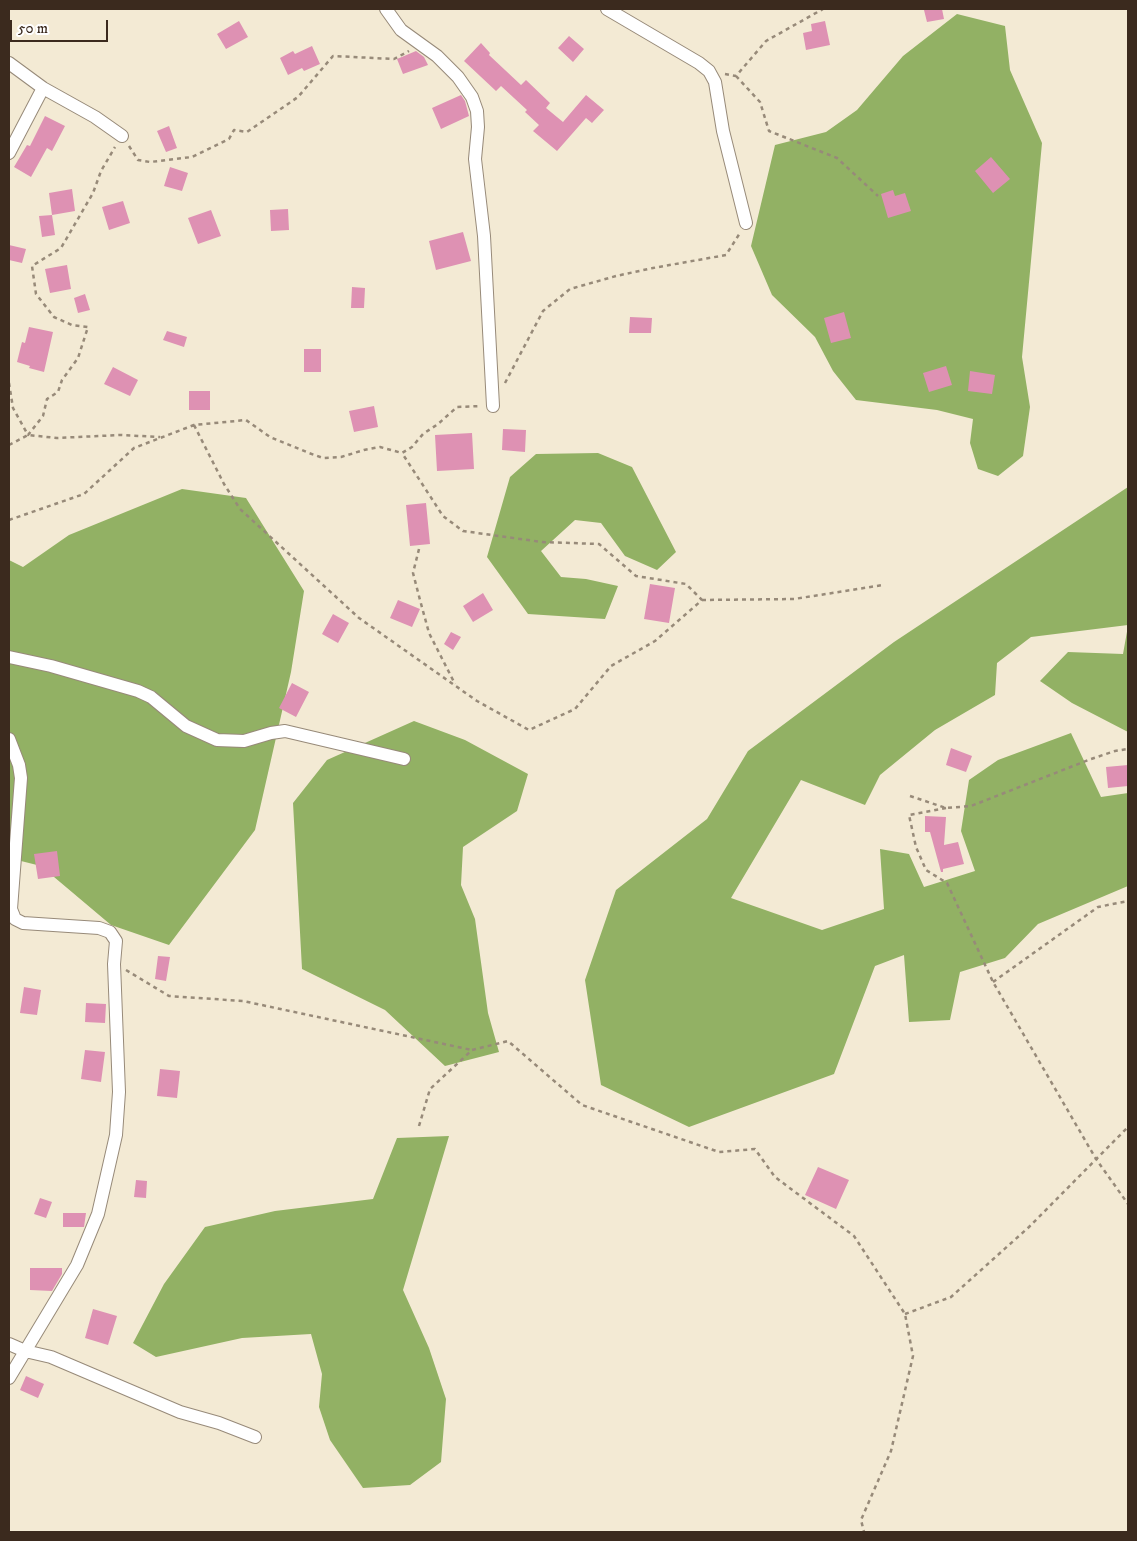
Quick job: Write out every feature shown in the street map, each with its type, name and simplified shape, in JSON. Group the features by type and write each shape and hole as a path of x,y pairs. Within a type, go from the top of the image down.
{"street":[{"path":"386,9 401,30 437,56 458,77 472,97 477,111 478,127 475,159 484,236 493,406"},
{"path":"615,10 699,63 708,71 715,82 723,130 746,223"},
{"path":"9,63 42,88 95,117 122,136"},
{"path":"9,153 42,88"},
{"path":"9,657 51,666 138,691 151,697 186,726 216,740 244,741 271,733 286,731 404,759"},
{"path":"9,739 19,765 21,778 11,909 15,919 23,923 99,928 110,932 116,941 114,964 120,1092 116,1135 98,1214 78,1265 9,1378"},
{"path":"9,1344 51,1357 172,1408 255,1437"}],"path":[{"path":"736,76 766,41 823,9"},
{"path":"9,445 28,435 43,416 46,399 58,392 62,380 78,358 88,327 72,325 54,317 36,294 32,266 61,248 93,193 101,171 122,136 138,160 150,162 192,156 228,139 234,130 247,132 298,97 333,56 394,59 421,44"},
{"path":"708,71 736,76 760,102 768,131 838,158 878,196"},
{"path":"402,453 412,447 423,434 457,407 493,406 543,311 570,290 616,276 726,255 746,223"},
{"path":"9,383 13,408 28,435"},
{"path":"9,520 84,494 134,448 194,425 246,420 270,437 323,458 341,457 380,447 402,453 443,516 463,531 542,542 599,544 636,576 686,584 702,600"},
{"path":"194,425 224,484 240,509 359,618 478,701 529,730 576,709 611,666 655,641 702,600 794,599 883,585"},
{"path":"28,435 58,438 120,435 161,438"},
{"path":"419,549 413,573 420,600 429,633 456,686"},
{"path":"1128,749 1091,759 971,806 946,808 908,815 916,847 926,870 947,883 993,982 1096,1159 1128,1204"},
{"path":"910,796 946,808"},
{"path":"993,982 1098,907 1128,901"},
{"path":"114,964 168,996 243,1001 472,1050 508,1041 582,1104 719,1152 755,1149 776,1177 854,1236 905,1314 913,1356 891,1451 861,1520 864,1532"},
{"path":"419,1126 430,1089 472,1050"},
{"path":"905,1314 951,1297 1029,1227 1128,1127"}],"green space":[{"path":"957,14 1005,26 1010,70 1042,143 1022,357 1030,407 1023,456 998,476 978,469 970,443 973,419 937,410 856,400 833,371 815,337 772,295 751,246 775,145 826,132 857,110 903,56"},
{"path":"598,453 632,467 676,552 657,570 625,556 601,523 575,520 541,551 561,577 586,579 618,586 605,619 528,614 487,557 510,477 536,454"},
{"path":"1128,487 1128,625 1031,637 997,663 995,695 935,730 880,775 865,805 801,780 731,898 822,930 884,909 880,849 909,854 924,887 975,871 961,831 969,780 998,760 1071,733 1101,797 1128,793 1128,886 1038,924 1005,958 960,972 950,1020 909,1022 904,955 875,966 834,1074 689,1127 601,1085 585,980 616,890 707,819 748,751 894,642"},
{"path":"182,489 246,498 304,591 291,672 255,830 169,945 111,925 41,866 9,858 9,560 23,567 69,535"},
{"path":"1128,626 1128,732 1072,703 1040,681 1068,652 1123,654"},
{"path":"414,721 465,740 528,774 517,811 463,847 461,885 475,919 488,1013 499,1052 445,1066 385,1010 302,969 293,803 327,760"},
{"path":"449,1136 403,1290 429,1348 446,1399 441,1462 410,1485 363,1488 330,1440 319,1407 322,1374 311,1334 242,1338 156,1357 133,1343 164,1284 205,1227 275,1211 373,1199 397,1138"}],"building":[{"path":"942,9 944,19 927,22 924,10"},
{"path":"239,21 248,37 226,49 217,34"},
{"path":"825,21 830,45 806,50 803,33 812,31 811,24"},
{"path":"569,36 584,49 573,62 558,48"},
{"path":"481,43 490,53 489,55 521,85 526,80 550,103 546,108 563,122 586,95 604,110 592,123 586,118 557,151 533,131 539,125 525,112 527,110 501,86 496,91 464,61"},
{"path":"312,46 320,64 304,71 302,68 288,75 280,58 293,51 295,54"},
{"path":"416,51 424,57 428,65 403,74 397,59"},
{"path":"461,95 465,101 469,116 441,129 432,108"},
{"path":"45,116 65,126 52,151 47,148 31,177 14,167 27,145 30,146"},
{"path":"169,126 177,148 166,152 157,131"},
{"path":"991,157 1010,179 993,193 975,171"},
{"path":"170,167 188,173 182,191 164,186"},
{"path":"72,189 75,211 52,215 49,193"},
{"path":"893,190 895,196 905,193 911,211 888,218 881,194"},
{"path":"123,201 130,223 109,230 102,207"},
{"path":"288,209 289,230 271,231 270,210"},
{"path":"211,210 221,236 198,244 188,218"},
{"path":"52,215 55,235 42,237 39,216"},
{"path":"463,232 471,261 436,270 429,241"},
{"path":"9,245 26,249 22,263 9,260"},
{"path":"67,265 71,289 50,293 45,269"},
{"path":"352,287 365,288 364,308 351,308"},
{"path":"85,294 90,310 78,313 74,298"},
{"path":"844,312 851,338 831,343 824,318"},
{"path":"630,317 652,318 651,333 629,333"},
{"path":"29,327 53,332 44,372 17,362 22,342 25,343"},
{"path":"167,331 187,337 184,347 163,340"},
{"path":"304,349 321,349 321,372 304,372"},
{"path":"946,366 952,385 929,392 923,373"},
{"path":"113,367 138,380 130,396 104,384"},
{"path":"970,371 995,375 992,394 968,391"},
{"path":"189,391 210,391 210,410 189,410"},
{"path":"374,406 378,427 354,432 349,411"},
{"path":"503,429 526,430 525,452 502,450"},
{"path":"472,433 474,469 437,471 435,435"},
{"path":"426,503 430,544 410,546 406,505"},
{"path":"650,584 675,588 669,623 644,619"},
{"path":"483,593 493,610 473,622 463,606"},
{"path":"398,600 420,609 412,627 390,618"},
{"path":"333,614 349,623 338,643 322,634"},
{"path":"451,632 461,637 453,650 444,644"},
{"path":"292,683 309,692 296,717 279,708"},
{"path":"951,748 972,756 966,772 946,765"},
{"path":"1128,765 1128,786 1108,788 1106,767"},
{"path":"925,816 946,817 944,845 958,842 964,864 943,869 943,872 941,872 930,832 925,832"},
{"path":"57,851 60,876 38,879 34,854"},
{"path":"158,956 170,957 166,981 155,979"},
{"path":"24,987 41,990 37,1015 20,1013"},
{"path":"86,1003 106,1004 105,1023 85,1022"},
{"path":"85,1050 105,1052 101,1082 81,1079"},
{"path":"160,1069 180,1071 177,1098 157,1096"},
{"path":"818,1167 849,1180 836,1209 805,1195"},
{"path":"136,1180 147,1181 146,1198 134,1197"},
{"path":"40,1198 52,1202 46,1218 34,1214"},
{"path":"63,1213 86,1213 84,1227 63,1227"},
{"path":"30,1268 62,1268 62,1274 52,1291 30,1290"},
{"path":"93,1309 117,1316 108,1345 85,1338"},
{"path":"26,1376 44,1384 38,1398 20,1390"}]}
